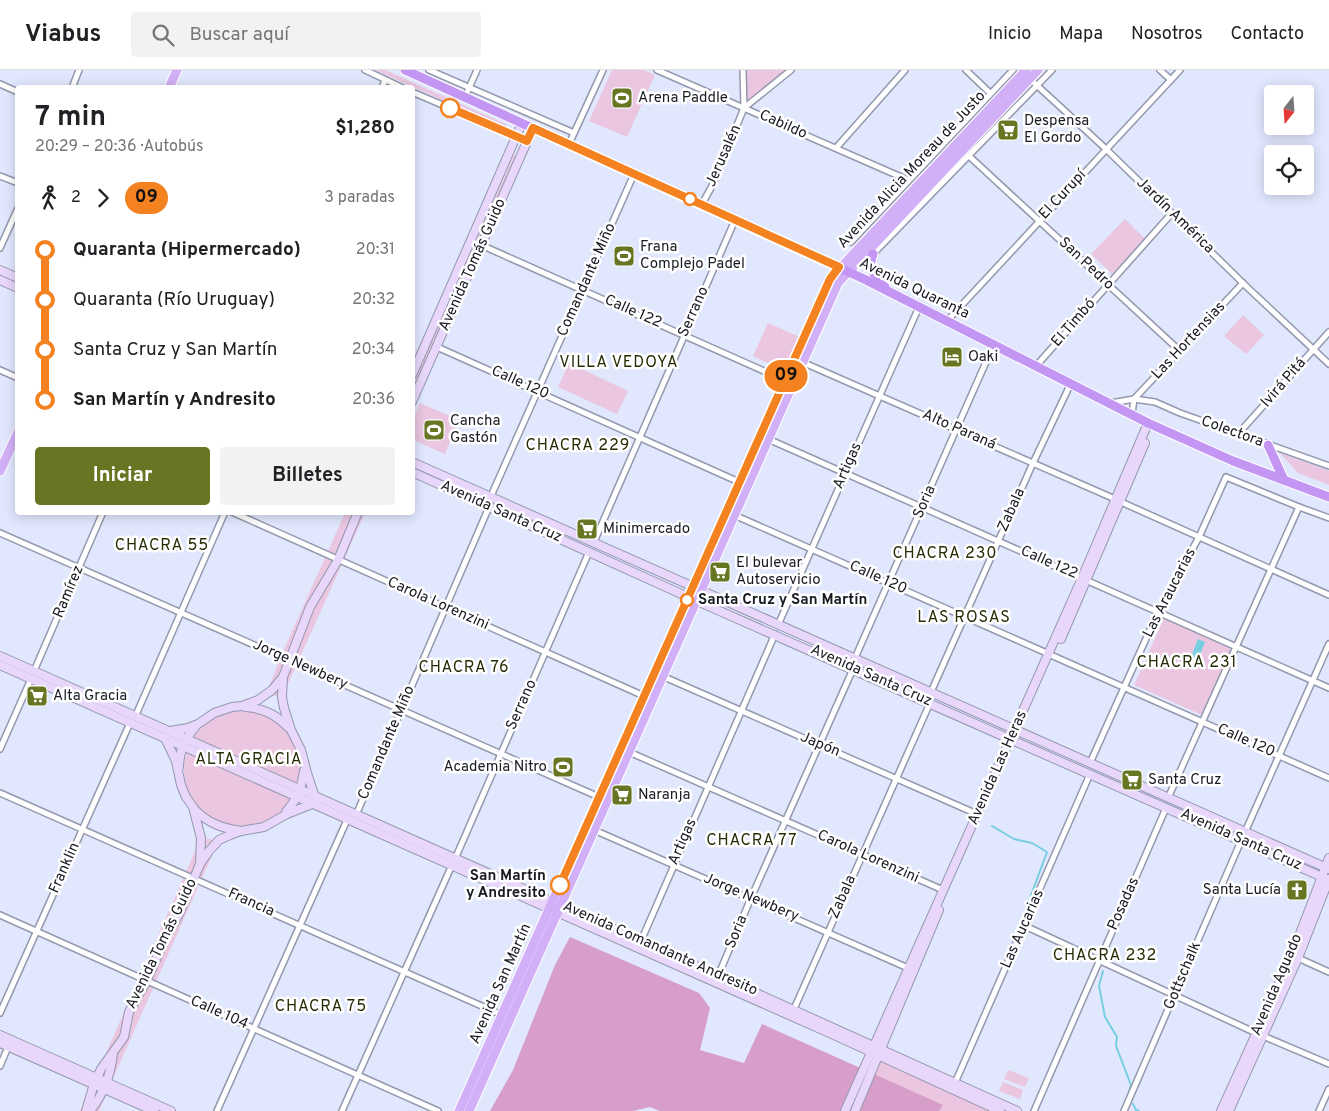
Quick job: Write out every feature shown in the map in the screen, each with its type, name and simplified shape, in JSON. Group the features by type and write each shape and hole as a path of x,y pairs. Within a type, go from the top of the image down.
{"highway":[{"name":"Avenida Quaranta","path":"405,70 848,271 1150,424 1233,461 1329,497"},
{"path":"874,254 871,269 877,279 890,292"},
{"path":"1268,445 1284,480"}],"main road":[{"name":"Avenida Alicia Moreau de Justo","path":"839,267 1025,73 1038,70"},
{"path":"171,85 175,71"},
{"name":"Avenida Alicia Moreau de Justo","path":"848,271 1025,73"},
{"name":"Avenida Tomás Guido","path":"415,368 522,123"},
{"name":"Avenida Tomás Guido","path":"415,395 533,128"},
{"name":"Avenida San Martín","path":"697,589 739,482 830,279 839,267"},
{"path":"0,270 15,277"},
{"name":"Avenida San Martín","path":"469,1111 599,797 644,696 734,515 838,282 848,271"},
{"path":"0,280 15,287"},
{"name":"Avenida Las Heras","path":"856,1111 876,1051 908,968 1085,580 1150,424"},
{"path":"0,472 15,439"},
{"name":"Avenida Santa Cruz","path":"415,463 1327,868"},
{"name":"Avenida Santa Cruz","path":"415,473 692,598 1327,878"},
{"path":"167,735 198,724 214,713 258,700 266,695 283,677 291,661 310,607 338,560 357,515"},
{"name":"Avenida San Martín","path":"459,1111 502,1014 594,830 662,676 692,598"},
{"name":"Avenida Comandante Andresito","path":"0,656 132,720"},
{"name":"Avenida Comandante Andresito","path":"0,665 241,768 314,801 347,820 453,862"},
{"path":"283,677 282,697 291,730 297,740 304,761 314,801"},
{"path":"242,706 260,709 274,715 291,730"},
{"path":"179,772 179,763 185,743 198,724"},
{"name":"Avenida Tomás Guido","path":"167,735 176,761 181,785 192,807 202,838 200,864"},
{"name":"Avenida Las Heras","path":"845,1111 876,1051 1013,739"},
{"path":"299,794 304,761"},
{"name":"Avenida Tomás Guido","path":"275,822 288,811 299,794"},
{"name":"Avenida Tomás Guido","path":"192,807 201,816 218,826 241,831 253,830 275,822 314,801"},
{"name":"Avenida Comandante Andresito","path":"314,801 356,815 453,862 876,1051 1017,1111"},
{"name":"Avenida Tomás Guido","path":"88,1111 95,1081 124,1037 129,1012 179,914 200,864 219,840 241,831"},
{"name":"Avenida Aguado","path":"1221,1111 1298,958 1327,878 1329,858"},
{"name":"Avenida Aguado","path":"1228,1111 1291,957 1327,878"},
{"name":"Avenida Comandante Andresito","path":"555,907 641,941 794,1009 1000,1111"},
{"path":"0,1036 154,1111"},
{"path":"0,1043 95,1081"},
{"name":"Avenida Tomás Guido","path":"88,1111 106,1086 113,1051"},
{"path":"106,1086 171,1111"}],"street":[{"path":"73,85 79,70"},
{"path":"365,70 396,85"},
{"path":"429,70 574,133"},
{"path":"465,97 477,70"},
{"path":"569,144 603,70"},
{"name":"Cabildo","path":"658,70 908,180"},
{"path":"743,70 744,108"},
{"name":"Jerusalén","path":"702,204 712,186 744,108 791,70"},
{"path":"836,148 906,70"},
{"path":"966,70 990,93"},
{"path":"851,242 1013,70"},
{"path":"874,254 1052,70"},
{"path":"1160,70 1171,80"},
{"name":"El Curupí","path":"948,321 1180,70"},
{"name":"Jardín América","path":"1025,73 1329,364"},
{"path":"383,85 385,80"},
{"path":"0,84 15,91"},
{"path":"415,93 527,141"},
{"name":"San Pedro","path":"969,156 1180,351"},
{"name":"Comandante Miño","path":"491,496 635,174"},
{"path":"0,176 15,182"},
{"name":"El Timbó","path":"1036,366 1172,213"},
{"path":"0,248 15,215"},
{"name":"Serrano","path":"594,542 735,220"},
{"path":"887,229 899,228"},
{"name":"Calle 122","path":"482,245 784,380"},
{"name":"Las Hortensias","path":"1134,399 1243,282"},
{"name":"Artigas","path":"778,625 919,307"},
{"name":"Ivirá Pitá","path":"1239,433 1329,332"},
{"name":"Soria","path":"855,658 994,344"},
{"name":"Calle 120","path":"437,346 739,482"},
{"name":"Alto Paraná","path":"802,362 1329,595"},
{"path":"0,370 15,377"},
{"name":"Zabala","path":"931,692 1033,463 1071,383"},
{"path":"1111,403 1134,399 1132,414"},
{"name":"Colectora","path":"1134,399 1157,402 1180,413 1329,466"},
{"name":"Calle 122","path":"768,439 1329,688"},
{"name":"Las Araucarias","path":"1090,763 1158,612 1199,537 1226,477 1299,507"},
{"name":"Comandante Miño","path":"356,815 489,507"},
{"path":"1168,798 1299,507 1329,518"},
{"name":"Ramírez","path":"34,671 102,515"},
{"name":"Franklin","path":"0,1013 224,515"},
{"name":"Carola Lorenzini","path":"239,515 644,696"},
{"name":"Calle 120","path":"734,515 1329,778"},
{"name":"Jorge Newbery","path":"0,533 599,797"},
{"name":"Serrano","path":"342,1111 590,552"},
{"name":"Artigas","path":"641,941 775,634"},
{"path":"1245,832 1329,644"},
{"name":"Soria","path":"718,976 785,821 854,669"},
{"name":"Japón","path":"662,676 977,814"},
{"path":"0,749 31,679"},
{"name":"Zabala","path":"794,1009 930,703"},
{"name":"Carola Lorenzini","path":"629,752 943,890"},
{"name":"Las Aucarias","path":"955,1083 1090,774"},
{"name":"Francia","path":"0,792 502,1014"},
{"name":"Posadas","path":"1034,1111 1166,808"},
{"path":"217,1111 347,820"},
{"name":"Jorge Newbery","path":"594,830 908,968"},
{"name":"Gottschalk","path":"1124,1111 1241,841"},
{"name":"Calle 104","path":"0,915 438,1111"},
{"path":"1025,926 1260,1035 1329,1064"},
{"path":"1298,958 1329,972"},
{"path":"0,1066 8,1047"},
{"path":"1319,1111 1329,1089"}],"shaded area":[{"path":"375,70 385,70 506,124 507,127 505,128 415,88 415,85 409,85"},
{"name":"Arena Paddle","path":"612,70 644,70 655,75 627,137 589,121"},
{"path":"744,70 787,70 745,106"},
{"path":"514,155 518,157 415,391 415,379"},
{"path":"1125,219 1146,240 1112,274 1091,254"},
{"path":"1243,315 1264,335 1246,354 1224,336"},
{"path":"768,323 800,337 788,367 783,370 753,356"},
{"path":"569,363 628,391 617,414 558,387"},
{"name":"Cancha Gastón","path":"420,403 459,420 445,454 415,441 415,415"},
{"path":"1280,453 1329,471 1329,485 1298,473"},
{"path":"344,515 364,515 282,697 266,695 281,656"},
{"path":"1164,618 1232,647 1202,715 1134,685"},
{"path":"242,711 264,715 283,728 296,747 300,769 296,791 283,810 264,823 242,827 220,823 201,810 188,791 184,769 188,747 201,728 220,715"},
{"path":"201,838 219,840 110,1085 167,1111 160,1111 109,1088 99,1111 80,1111 93,1082 0,1039 0,1036 95,1078"},
{"path":"570,937 699,993 710,1008 700,1050 744,1063 762,1024 943,1105 939,1111 660,1111 650,1107 633,1111 490,1111 513,1070 555,965"},
{"path":"878,1058 995,1111 855,1111"},
{"path":"1008,1070 1029,1078 1025,1087 1004,1079"},
{"path":"1003,1082 1023,1090 1020,1099 999,1091"}],"water":[{"path":"1198,639 1205,642 1198,660 1191,657"}],"waterway":[{"path":"992,826 1014,839 1032,843 1047,852 1019,931"},
{"path":"1103,971 1099,986 1105,1017 1117,1037 1116,1046 1131,1085 1128,1095"},
{"path":"1133,1104 1136,1110 1139,1111"}],"bus line":[{"name":"09","path":"450,108 527,141 533,128 839,267 830,279 560,885"}],"place":[{"name":"Arena Paddle","path":"622,98"},
{"name":"Despensa El Gordo","path":"1008,130"},
{"name":"Frana Complejo Padel","path":"624,256"},
{"name":"Oaki","path":"952,357"},
{"name":"Cancha Gastón","path":"434,430"},
{"name":"Minimercado","path":"587,529"},
{"name":"El bulevar Autoservicio","path":"720,572"},
{"name":"Santa Cruz y San Martín","path":"687,600"},
{"name":"Alta Gracia","path":"37,696"},
{"name":"Academia Nitro","path":"563,767"},
{"name":"Santa Cruz","path":"1132,780"},
{"name":"Naranja","path":"622,795"},
{"name":"San Martín y Andresito","path":"560,885"},
{"name":"Santa Lucía","path":"1297,890"}],"district":[{"name":"VILLA VEDOYA","path":"619,363"},
{"name":"CHACRA 229","path":"578,446"},
{"name":"CHACRA 55","path":"162,546"},
{"name":"CHACRA 230","path":"945,554"},
{"name":"LAS ROSAS","path":"964,618"},
{"name":"CHACRA 231","path":"1187,663"},
{"name":"CHACRA 76","path":"464,668"},
{"name":"ALTA GRACIA","path":"249,760"},
{"name":"CHACRA 77","path":"752,841"},
{"name":"CHACRA 232","path":"1105,956"},
{"name":"CHACRA 75","path":"321,1007"}]}
